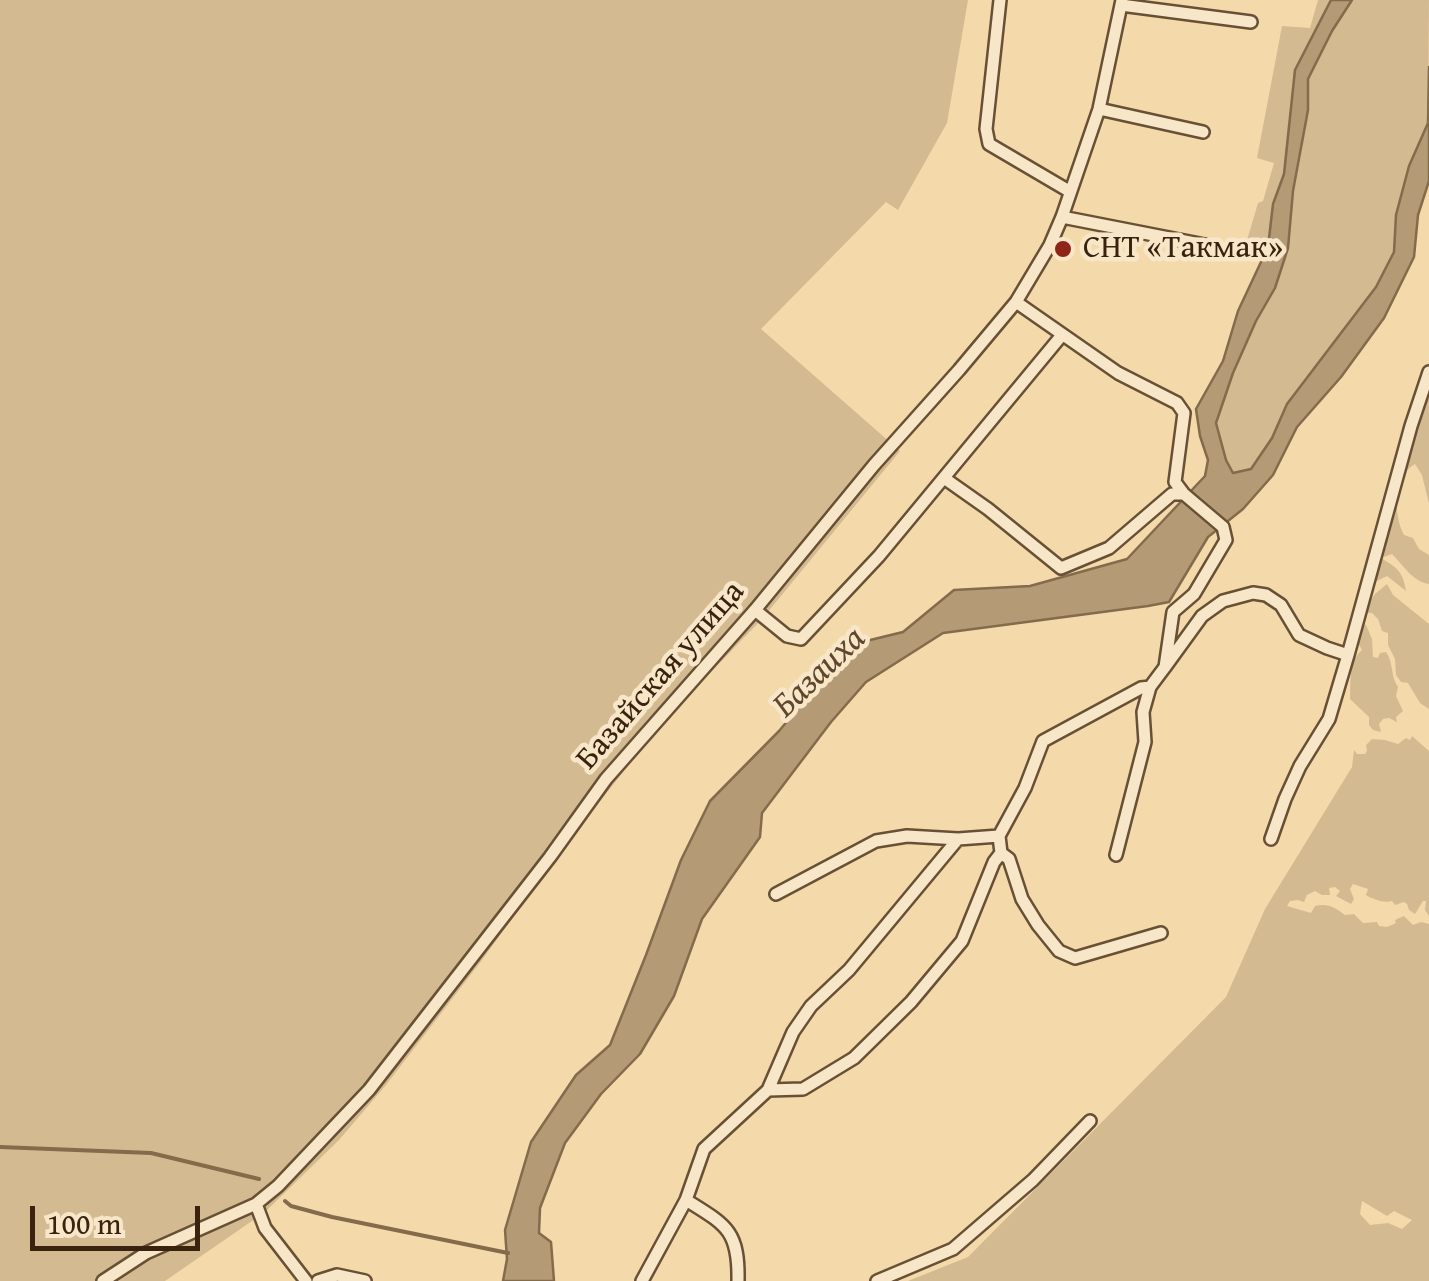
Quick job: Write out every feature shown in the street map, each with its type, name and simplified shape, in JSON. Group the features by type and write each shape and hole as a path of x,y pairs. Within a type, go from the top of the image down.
{"street":[{"path":"1000,0 986,129 990,144 1070,191"},
{"path":"1121,2 1251,22"},
{"name":"Базайская улица","path":"103,1281 130,1261 256,1204 278,1186 368,1090 606,779 1016,302 1062,218 1098,109 1121,2"},
{"path":"1098,109 1203,132"},
{"path":"1062,218 1205,246"},
{"path":"1016,302 1118,373 1177,403 1184,413 1175,482 1223,527 1226,540 1194,594 1173,612 1165,666"},
{"path":"755,610 787,636 801,639 879,556 1062,335"},
{"path":"1271,838 1300,766 1330,719 1429,372"},
{"path":"944,478 1061,568 1109,548 1172,494 1184,494"},
{"path":"1116,855 1145,742 1143,712 1150,687 1202,616 1222,601 1253,592 1266,595 1280,605 1299,634 1348,655"},
{"path":"768,1090 803,1090 854,1058 911,1002 962,941 1001,853 1000,836 1043,741 1141,688 1150,687"},
{"path":"776,894 876,841 906,836 1000,836"},
{"path":"642,1281 686,1200 704,1149 768,1090 793,1032 811,1006 849,970 958,839"},
{"path":"1001,853 1009,859 1022,899 1059,951 1075,958 1161,933"},
{"path":"877,1281 954,1249 1033,1180 1090,1121"},
{"path":"686,1200 723,1222 736,1245 738,1281"},
{"path":"256,1204 266,1228 306,1281"},
{"path":"318,1281 337,1275 365,1281"}],"shaded area":[{"path":"0,0 968,0 947,123 898,210 886,202 761,329 900,451 762,619 660,725 386,1085 339,1140 265,1212 165,1281 0,1281"},
{"path":"1318,0 1331,0 1295,70 1284,174 1273,204 1268,247 1261,259 1256,248 1245,247 1274,163 1257,158 1282,26 1310,28"},
{"path":"1331,0 1352,0 1308,79 1308,110 1293,191 1288,248 1275,288 1233,373 1216,423 1233,473 1251,469 1272,438 1287,404 1376,287 1394,252 1396,215 1409,166 1428,123 1429,67 1429,181 1418,215 1414,257 1384,318 1341,377 1297,427 1273,475 1243,509 1208,537 1169,602 943,633 866,682 762,813 760,837 702,919 674,996 640,1054 601,1094 565,1143 540,1208 539,1233 551,1242 554,1281 503,1281 507,1259 505,1230 531,1142 576,1075 610,1045 681,860 710,801 779,731 842,656 862,642 903,632 954,590 1030,586 1127,559 1205,476 1208,460 1196,409 1223,361 1238,311 1268,247 1273,204 1284,174 1295,70"},
{"path":"1352,0 1429,0 1428,123 1409,166 1396,215 1394,252 1376,287 1287,404 1272,438 1251,470 1234,473 1226,460 1216,423 1233,373 1275,288 1301,155 1308,79"},
{"path":"1429,389 1429,504 1415,464 1402,477 1397,506 1404,535 1413,538 1419,549 1429,555 1429,584 1413,577 1392,554 1381,558 1398,571 1406,591 1387,576 1377,581 1374,570 1418,413"},
{"path":"1387,584 1393,595 1429,624 1429,709 1420,703 1408,683 1401,682 1396,675 1388,633 1382,631 1372,613 1364,610"},
{"path":"1361,623 1372,639 1373,657 1386,652 1388,656 1403,711 1396,717 1397,722 1383,719 1379,724 1381,732 1373,730 1369,717 1350,699 1352,666 1362,650 1357,641"},
{"path":"1412,736 1429,751 1429,916 1426,901 1415,914 1404,902 1395,905 1392,901 1376,900 1366,895 1368,889 1353,884 1351,904 1336,896 1340,891 1335,887 1329,888 1330,895 1315,891 1304,902 1290,901 1287,906 1311,913 1315,906 1327,905 1345,915 1354,914 1363,923 1377,922 1379,926 1387,927 1404,916 1413,925 1429,924 1429,1281 908,1281 968,1257 1226,997 1265,909 1352,767 1354,750 1365,754 1372,739 1398,744 1406,738 1410,740","holes":["1362,1201 1387,1216 1394,1211 1412,1220 1402,1229 1388,1223 1370,1225 1360,1214"]}],"waterway":[{"path":"0,1147 151,1153 259,1179"},
{"path":"285,1201 332,1217 508,1253"}],"place":[{"name":"СНТ «Такмак»","path":"1063,249"}],"water label":[{"name":"Базаиха","path":"820,673"}]}
